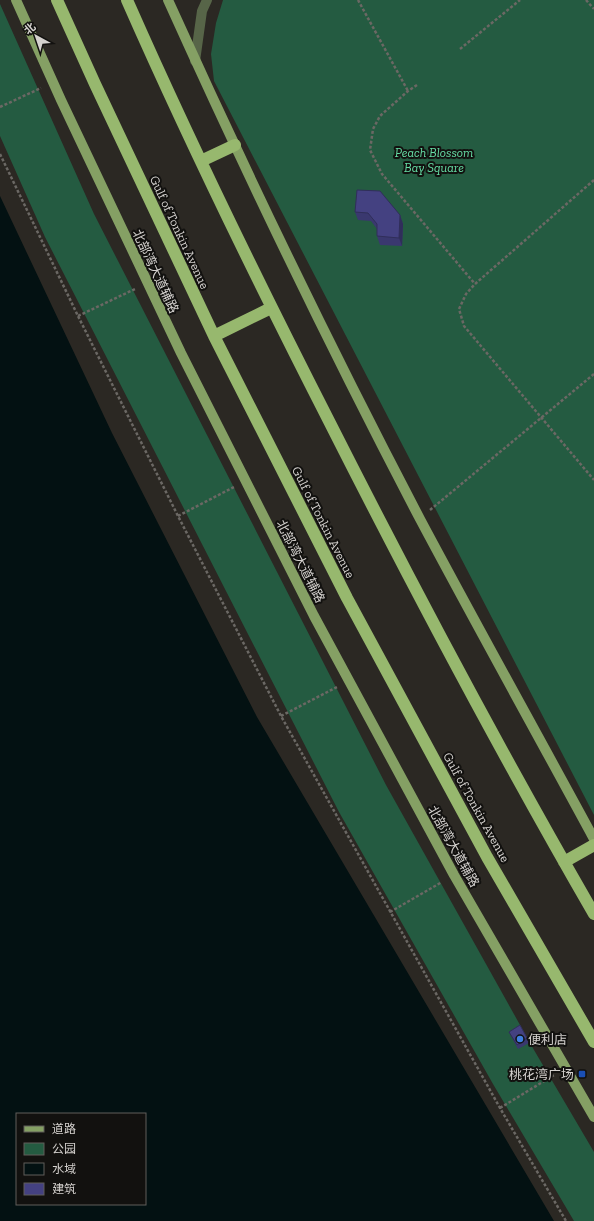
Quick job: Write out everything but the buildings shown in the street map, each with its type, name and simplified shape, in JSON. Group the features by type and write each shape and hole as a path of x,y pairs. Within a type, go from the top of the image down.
{"highway":[{"name":"Gulf of Tonkin Avenue","path":"57,0 214,336 347,598 487,856 594,1042"},
{"path":"127,0 152,58 202,160 271,308 404,568 564,862 594,914"},
{"path":"202,160 235,145"},
{"path":"214,336 271,308"},
{"path":"564,862 594,845"}],"main road":[{"name":"北部湾大道辅路","path":"16,0 53,83 181,353 314,616 454,875 594,1117"},
{"path":"168,0 305,291 420,518 594,839"}],"street":[{"path":"196,61 202,11 207,0"}],"path":[{"path":"358,0 408,90"},
{"path":"460,48 520,0"},
{"path":"586,0 594,9"},
{"path":"0,107 53,83"},
{"path":"417,84 408,90 380,116 373,129 370,150 382,174 475,284"},
{"path":"0,154 78,316 178,516 281,716 500,1108 566,1221"},
{"path":"594,180 475,284 466,294 459,309 464,326 594,480"},
{"path":"78,316 147,282"},
{"path":"420,518 594,374"},
{"path":"178,516 246,480"},
{"path":"281,716 349,681"},
{"path":"390,912 454,875"},
{"path":"500,1108 566,1068"}],"green space":[{"name":"Peach Blossom Bay Square","path":"223,0 594,0 594,815 214,81 211,54 216,23"},
{"path":"0,4 94,214 386,785 534,1050 594,1152 594,1221 574,1221 493,1084 339,812 45,237 0,136"}],"water":[{"path":"0,196 112,433 257,717 554,1221 0,1221"}],"place":[{"name":"便利店","path":"520,1039"},
{"name":"桃花湾广场","path":"582,1074"}]}
